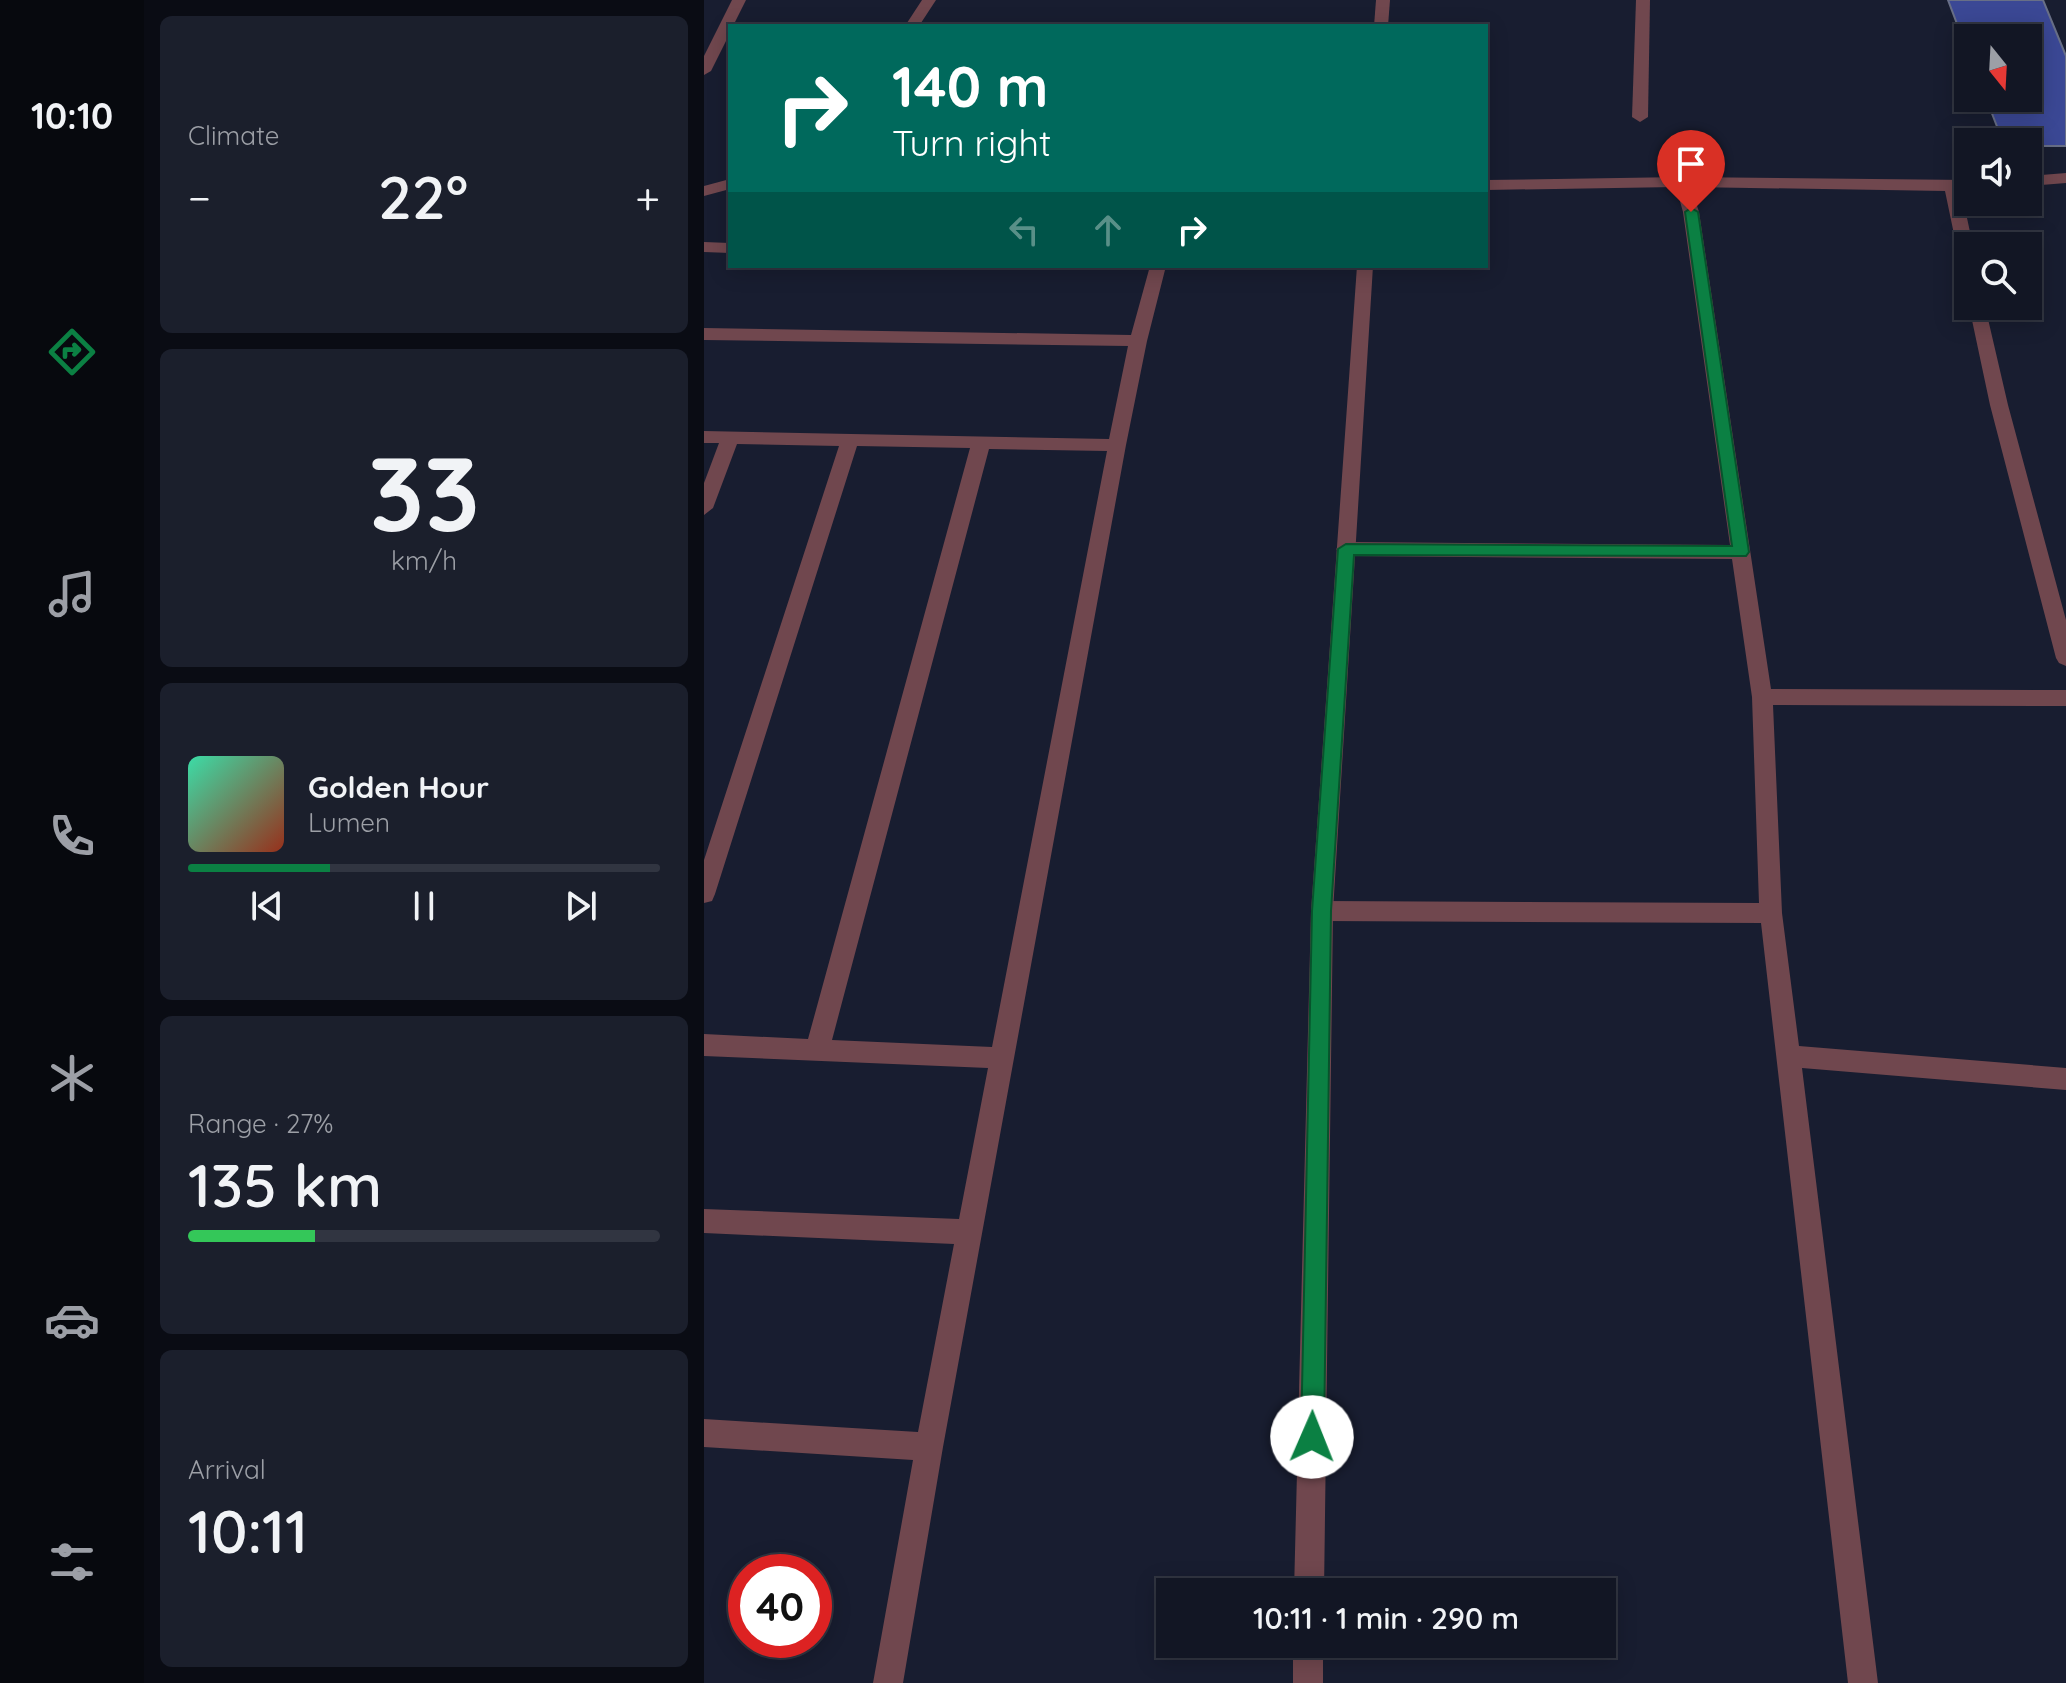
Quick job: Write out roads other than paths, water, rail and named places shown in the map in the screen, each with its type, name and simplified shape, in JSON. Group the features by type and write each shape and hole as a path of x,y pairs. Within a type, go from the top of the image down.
{"street":[{"path":"704,71 739,0"},
{"path":"913,24 929,0"},
{"path":"1381,24 1383,0"},
{"path":"1640,117 1643,0"},
{"path":"2042,180 2066,178"},
{"path":"1682,182 1691,212 1762,697 1771,913 1863,1683"},
{"path":"1488,185 1682,182 1954,186"},
{"path":"704,191 728,185"},
{"path":"704,247 728,248"},
{"path":"888,1683 929,1447 1117,445 1138,341 1157,268"},
{"path":"1309,1578 1322,911 1365,268"},
{"path":"1980,320 1999,405 2066,658"},
{"path":"704,334 1138,341"},
{"path":"704,437 1117,445"},
{"path":"704,508 730,438"},
{"path":"704,894 850,440"},
{"path":"817,1050 981,443"},
{"path":"1346,549 1741,552"},
{"path":"1762,697 2066,698"},
{"path":"1322,911 1771,913"},
{"path":"704,1045 1001,1058"},
{"path":"1788,1056 2066,1079"},
{"path":"704,1221 969,1232"},
{"path":"704,1433 929,1447"},
{"path":"1308,1658 1308,1683"}]}
